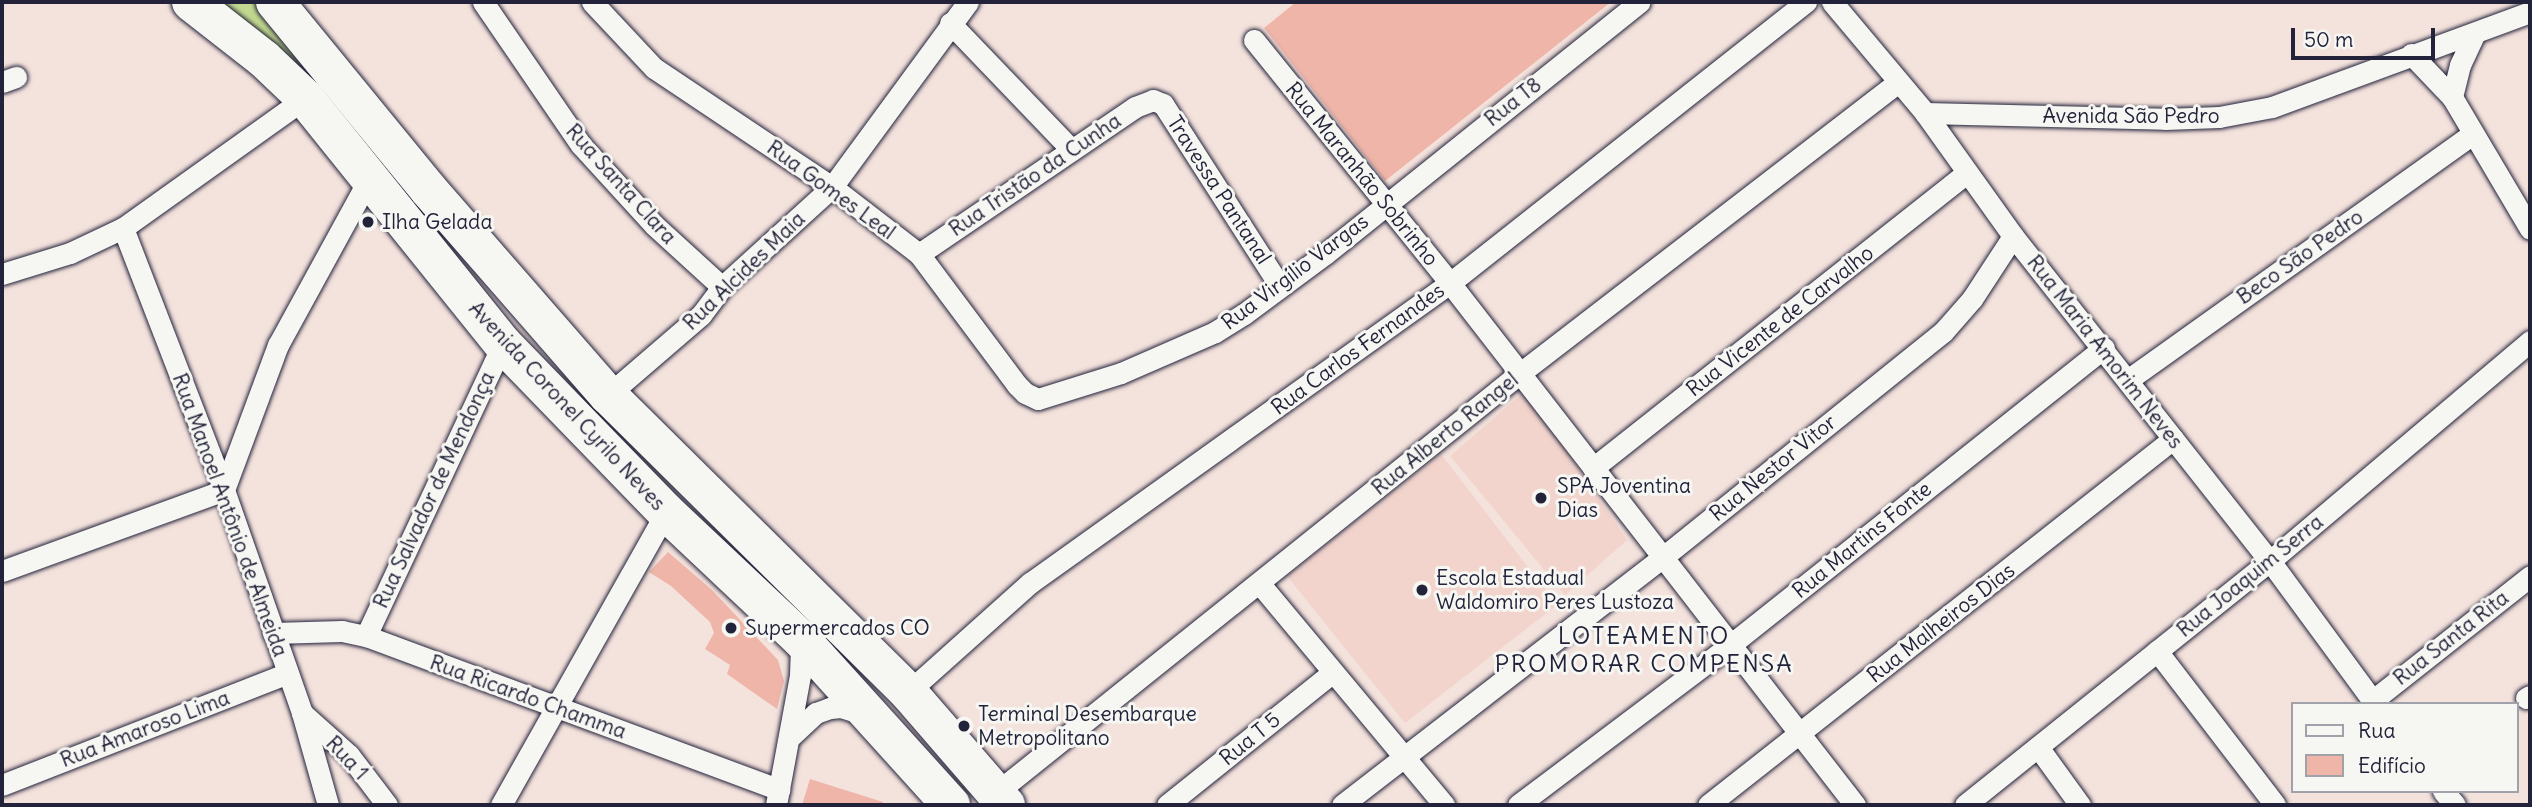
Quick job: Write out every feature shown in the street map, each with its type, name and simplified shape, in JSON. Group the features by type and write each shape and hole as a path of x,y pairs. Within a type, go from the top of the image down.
{"highway":[{"name":"Avenida Coronel Cyrilo Neves","path":"191,2 264,59 305,98 503,344 666,512 800,639 951,805"},
{"name":"Avenida Coronel Cyrilo Neves","path":"283,4 428,189 608,395 908,692 1001,799"}],"street":[{"name":"Rua Santa Clara","path":"483,2 580,145 654,225 722,287"},
{"name":"Rua Gomes Leal","path":"592,2 654,68 832,187 919,254 1017,385 1032,397 1046,398"},
{"name":"Rua Alcides Maia","path":"608,395 701,315 722,287 832,187 968,2"},
{"name":"Rua T8","path":"1385,203 1640,2"},
{"name":"Rua Carlos Fernandes","path":"908,692 1030,583 1450,283 1805,2"},
{"name":"Rua Maria Amorim Neves","path":"1832,2 1925,113 2013,236 2129,379 2270,561 2373,702"},
{"name":"Avenida São Pedro","path":"1925,113 2165,119 2219,117 2272,107 2530,12"},
{"path":"950,23 1072,150"},
{"path":"2452,97 2460,65 2475,33"},
{"name":"Rua Maranhão Sobrinho","path":"1254,40 1450,283 1855,805"},
{"path":"2411,54 2452,97 2530,229"},
{"name":"Rua Alberto Rangel","path":"1001,799 1519,374 1898,82"},
{"path":"2,274 70,253 123,228 305,98"},
{"name":"Rua Tristão da Cunha","path":"919,254 1135,107 1153,100"},
{"name":"Travessa Pantanal","path":"1153,100 1163,104 1280,286"},
{"name":"Beco São Pedro","path":"2129,379 2472,134"},
{"name":"Rua Vicente de Carvalho","path":"1593,468 1967,173"},
{"path":"2,571 223,489 278,345 369,179"},
{"name":"Rua Virgílio Vargas","path":"1046,398 1121,373 1206,336 1244,314 1325,254 1385,203"},
{"name":"Rua Manoel Antônio de Almeida","path":"123,228 223,489 302,713 328,805"},
{"name":"Rua Nestor Vitor","path":"1342,805 1663,557 1943,332 1972,299 2013,236"},
{"name":"Rua Joaquim Serra","path":"1965,805 2270,561 2530,341"},
{"name":"Rua Salvador de Mendonça","path":"366,636 503,344"},
{"name":"Rua Martins Fonte","path":"1518,805 1729,646 2104,348"},
{"name":"Rua Malheiros Dias","path":"1708,805 2174,439"},
{"path":"501,805 666,512"},
{"name":"Rua Santa Rita","path":"2373,702 2530,576"},
{"path":"1260,584 1444,805"},
{"name":"Rua Ricardo Chamma","path":"273,633 342,631 366,636 778,797"},
{"path":"778,797 800,675 800,639"},
{"path":"2157,651 2275,805"},
{"name":"Rua Amaroso Lima","path":"2,785 288,673"},
{"name":"Rua T 5","path":"1167,805 1332,673"},
{"path":"791,736 816,713 830,708 854,710 875,720"},
{"name":"Rua 1","path":"302,713 349,755 387,805"},
{"path":"2038,747 2080,805"}],"shaded area":[{"name":"SPA Joventina Dias","path":"1525,391 1627,540 1565,595 1450,456"},
{"name":"Escola Estadual Waldomiro Peres Lustoza","path":"1441,454 1557,605 1405,723 1287,576"}],"green space":[{"path":"208,2 254,2 344,103"}],"building":[{"path":"1296,2 1611,2 1385,181 1264,28"},
{"name":"Supermercados CO","path":"668,552 712,590 778,660 784,681 777,709 727,674 730,665 705,649 714,633 710,622 671,586 649,572"},
{"path":"810,779 883,802 882,805 802,805"}],"place":[{"name":"Ilha Gelada","path":"368,222"},
{"name":"SPA Joventina Dias","path":"1541,498"},
{"name":"Escola Estadual Waldomiro Peres Lustoza","path":"1422,590"},
{"name":"Supermercados CO","path":"731,628"},
{"name":"Terminal Desembarque Metropolitano","path":"964,726"}],"district":[{"name":"LOTEAMENTO PROMORAR COMPENSA","path":"1644,650"}]}
